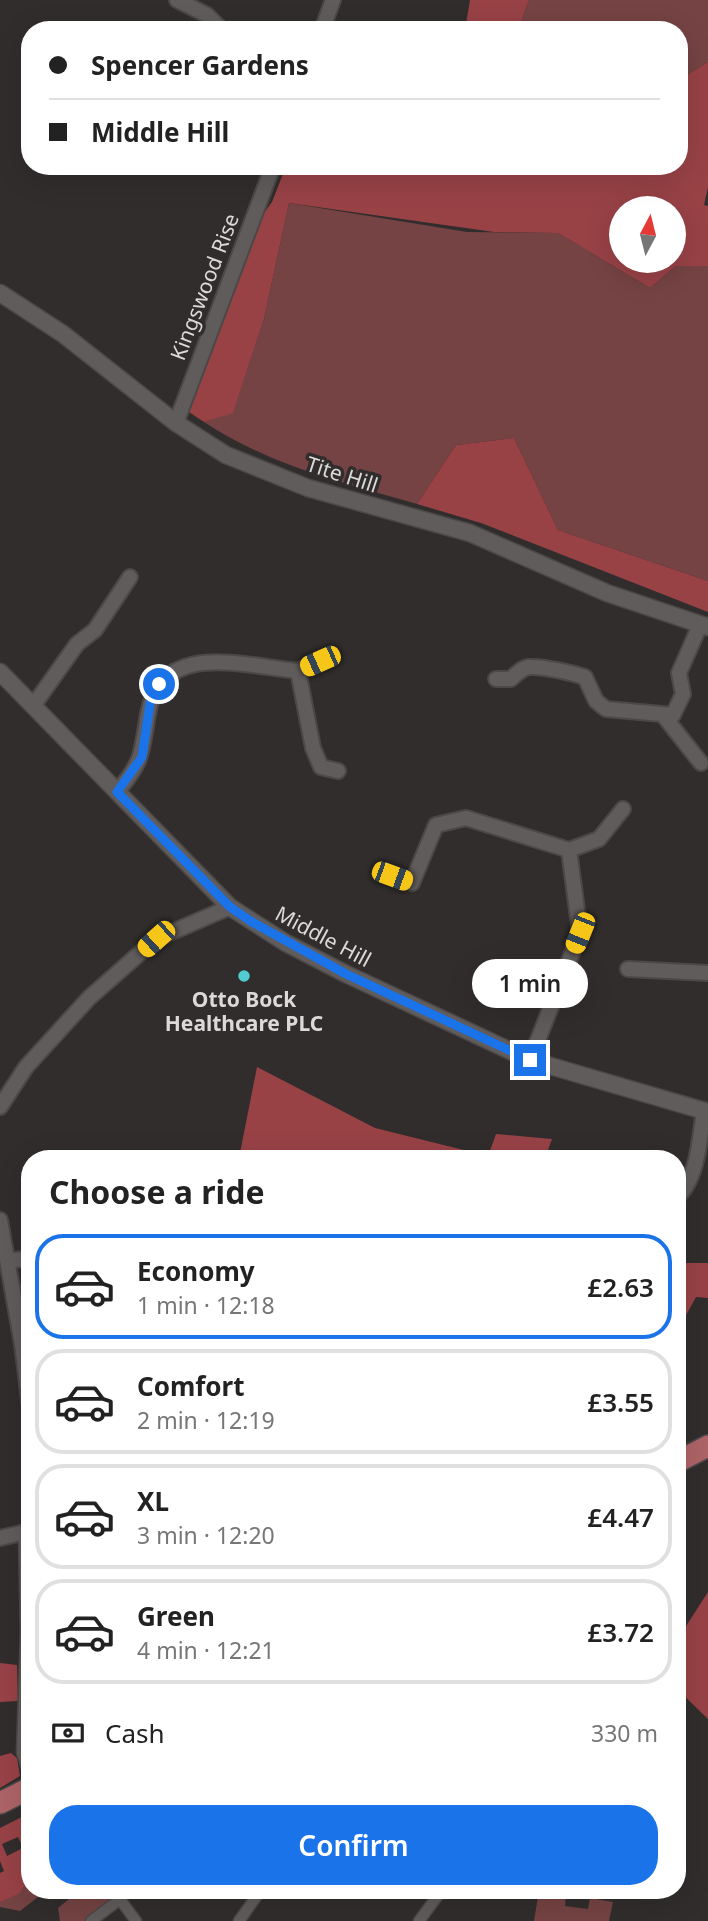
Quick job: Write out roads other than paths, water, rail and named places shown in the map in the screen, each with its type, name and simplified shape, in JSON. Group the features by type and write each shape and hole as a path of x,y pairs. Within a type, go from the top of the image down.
{"main road":[{"path":"686,1457 708,1446"},
{"path":"0,1803 21,1792"}],"street":[{"path":"177,0 207,15 213,21"},
{"path":"325,21 333,0"},
{"name":"Kingswood Rise","path":"176,423 269,175"},
{"name":"Tite Hill","path":"0,293 63,334 176,423 226,455 308,488 470,533 607,593 704,626"},
{"path":"33,706 77,644 95,630 130,577"},
{"path":"496,679 511,679 520,670 530,667 568,672 585,677 596,701 606,709 673,715 681,700 679,673 704,626"},
{"path":"117,792 142,757 151,697 172,672 203,661 298,671 320,661"},
{"name":"Middle Hill","path":"0,671 230,907 286,943 530,1060 706,1111"},
{"path":"298,671 313,748 314,768 338,771"},
{"path":"663,715 701,763"},
{"path":"392,876 412,883 436,825 466,818 569,849 599,839 623,809"},
{"path":"530,1060 580,933 569,849"},
{"path":"0,1107 26,1067 89,998 156,939 230,907"},
{"path":"628,969 708,973"},
{"path":"686,1185 694,1164 706,1111"},
{"path":"0,1220 21,1347"},
{"path":"8,1261 21,1259"},
{"path":"0,1538 21,1534"},
{"path":"238,1917 253,1899"},
{"path":"419,1921 435,1899"},
{"path":"91,1921 119,1900 136,1921"}],"place":[{"name":"Otto Bock Healthcare PLC","path":"244,976"}]}
